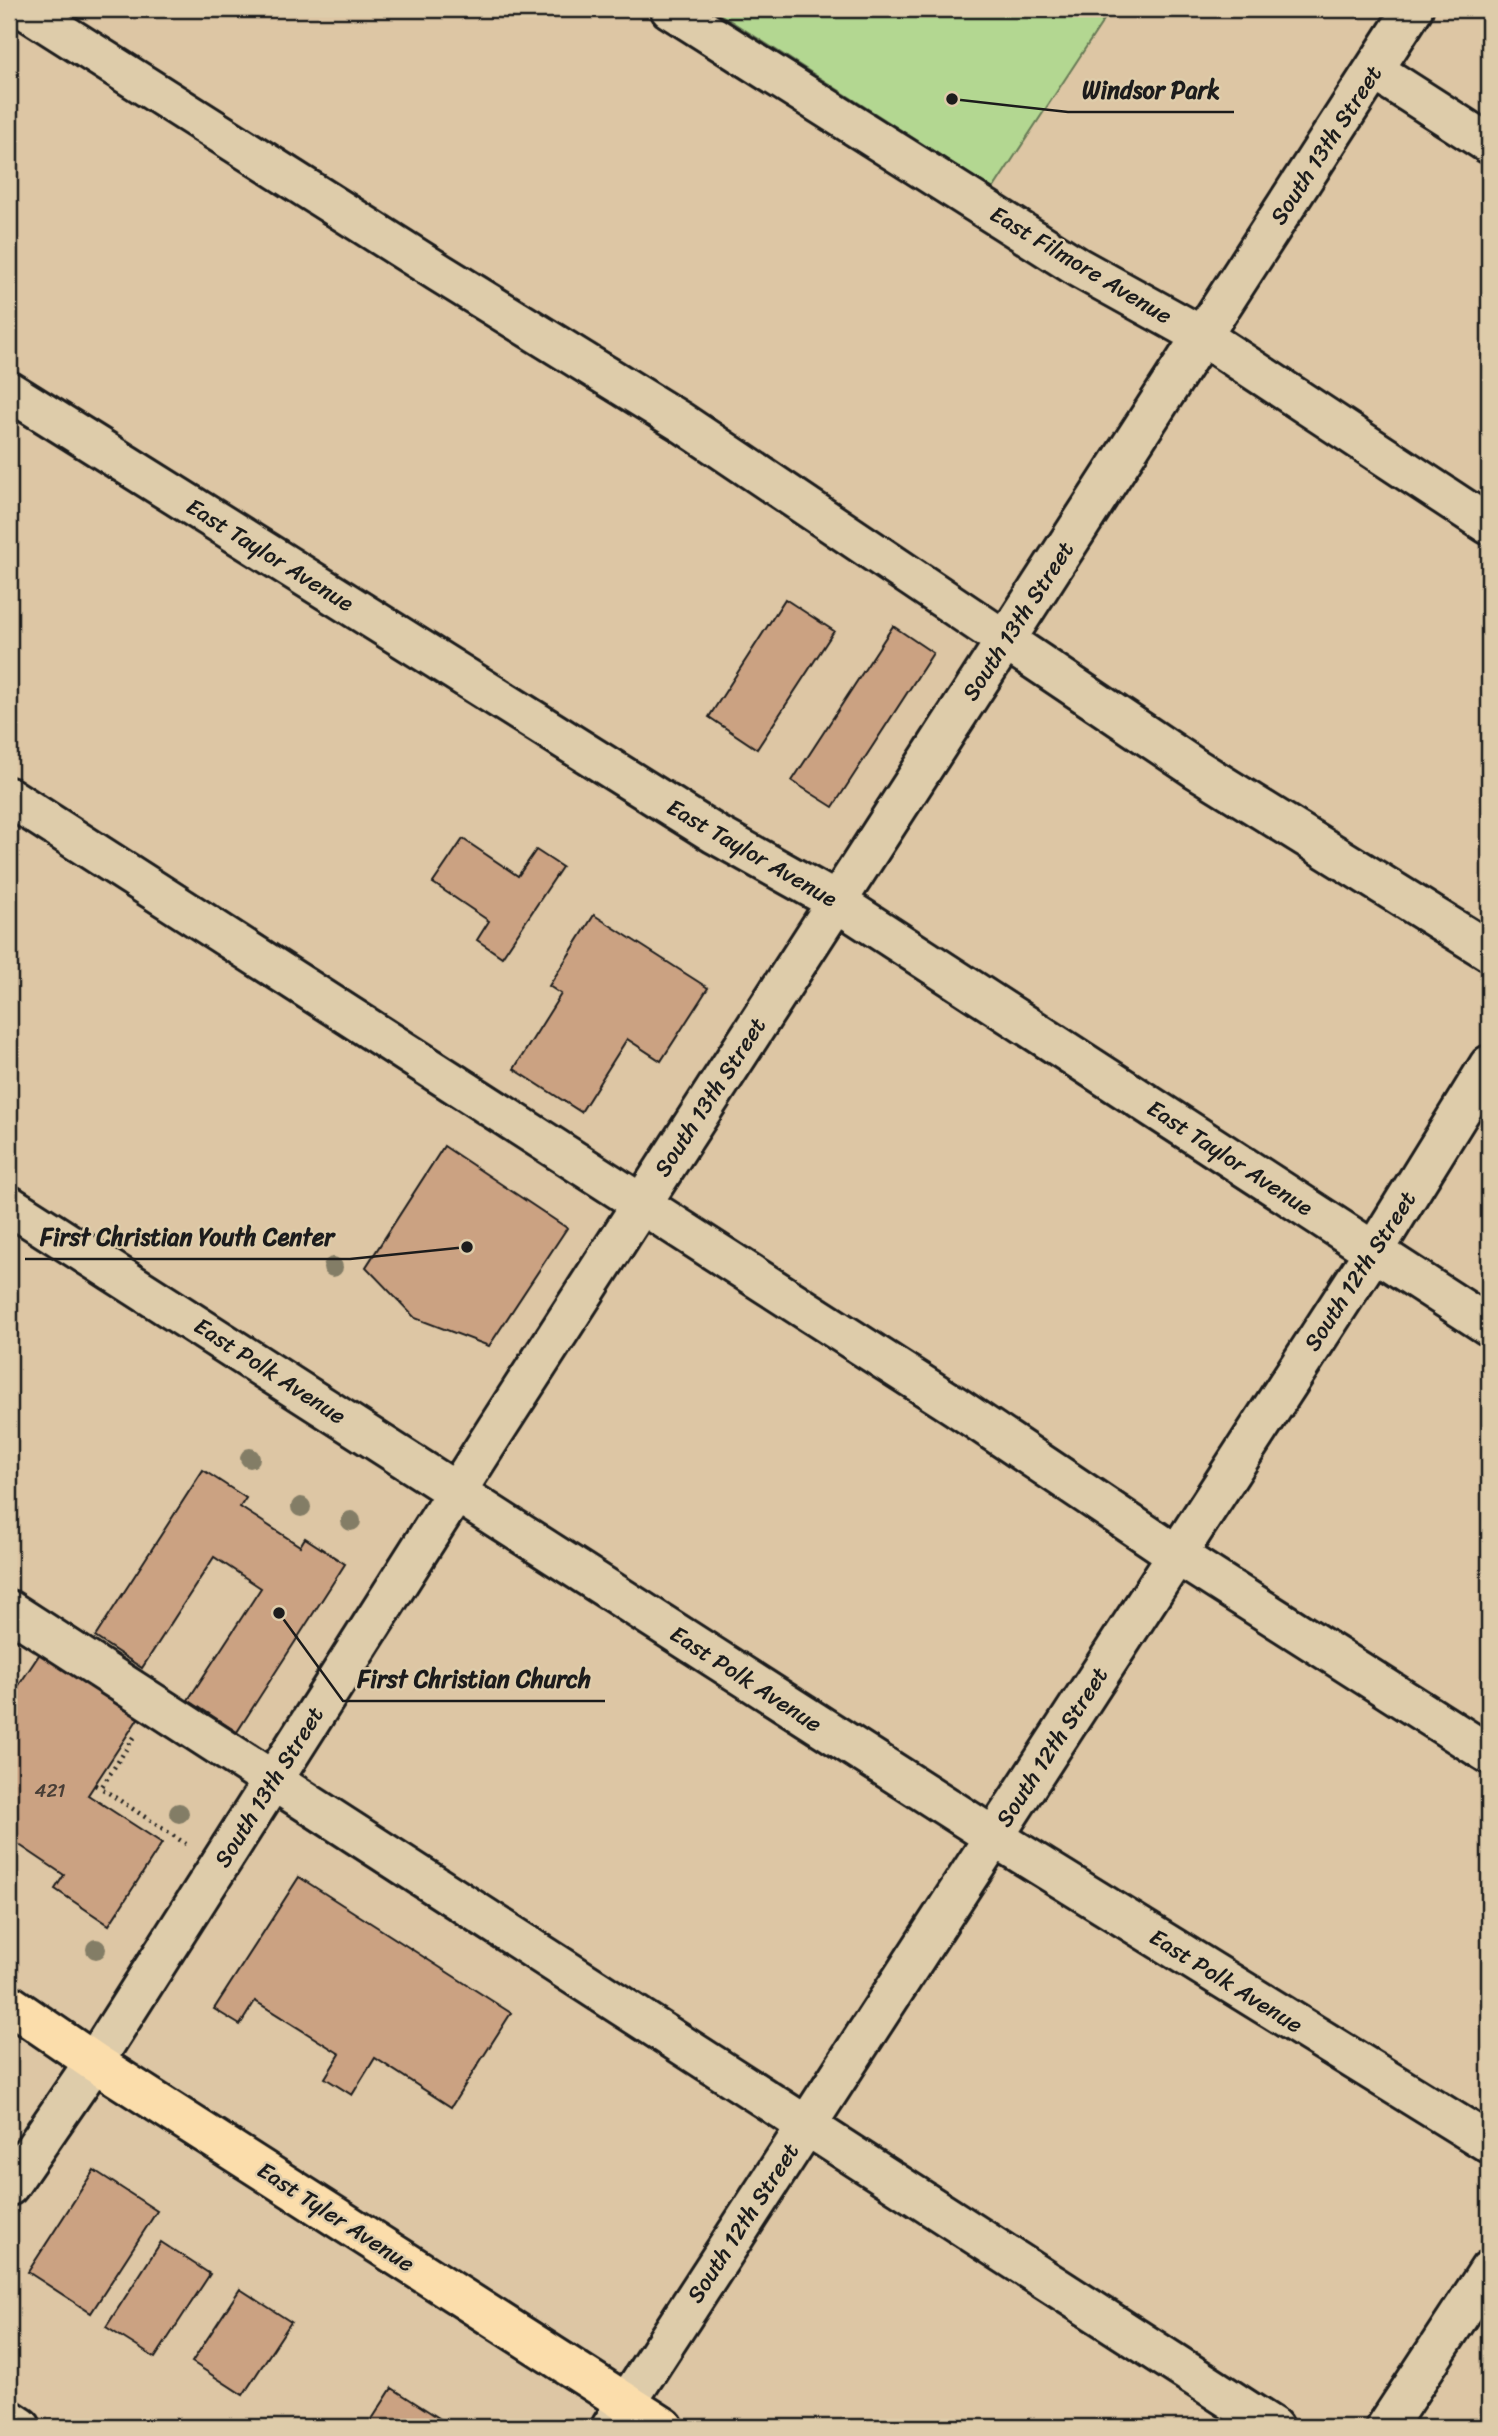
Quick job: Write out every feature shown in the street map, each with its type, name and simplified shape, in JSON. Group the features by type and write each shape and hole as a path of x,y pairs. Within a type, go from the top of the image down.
{"main road":[{"name":"East Tyler Avenue","path":"9,2004 619,2415 664,2427"}],"street":[{"path":"24,9 440,273 681,422 1195,768 1489,951"},
{"name":"East Filmore Avenue","path":"670,9 1079,268 1202,336 1489,525"},
{"name":"South 13th Street","path":"9,2186 94,2062 835,901 1413,9"},
{"path":"1374,70 1489,144"},
{"name":"East Taylor Avenue","path":"9,391 715,834 835,901 1489,1326"},
{"path":"9,797 957,1407 1177,1555 1489,1754"},
{"name":"South 12th Street","path":"619,2415 1374,1251 1489,1065"},
{"name":"East Polk Avenue","path":"9,1205 994,1837 1489,2143"},
{"path":"9,1610 1273,2427"},
{"path":"1386,2427 1489,2270"},
{"path":"9,2419 21,2427"}],"path":[{"path":"101,1788 155,1704"},
{"path":"95,1784 187,1844"}],"green space":[{"path":"712,9 1111,9 993,189"}],"building":[{"path":"785,599 834,631 757,749 709,717"},
{"path":"893,626 933,653 833,807 792,781"},
{"path":"463,839 518,876 536,850 562,867 502,957 477,940 489,921 433,883"},
{"path":"594,915 708,988 661,1061 627,1039 581,1112 514,1069 561,994 549,986"},
{"path":"444,1146 567,1228 489,1346 415,1318 366,1267"},
{"path":"203,1470 246,1498 240,1507 300,1546 305,1538 345,1564 237,1732 188,1700 261,1588 214,1557 142,1668 95,1637"},
{"path":"41,1652 139,1717 88,1795 162,1843 109,1925 55,1889 64,1875 9,1838 9,1700"},
{"path":"299,1877 511,2013 451,2107 375,2058 352,2095 325,2078 340,2054 255,2001 240,2025 214,2009"},
{"path":"94,2170 157,2211 91,2313 28,2272"},
{"path":"161,2242 210,2274 155,2358 106,2327"},
{"path":"240,2289 291,2322 243,2395 192,2362"},
{"path":"392,2388 453,2427 367,2427"}],"place":[{"name":"Windsor Park","path":"952,99"},
{"name":"First Christian Youth Center","path":"467,1247"},
{"name":"First Christian Church","path":"279,1613"}]}
